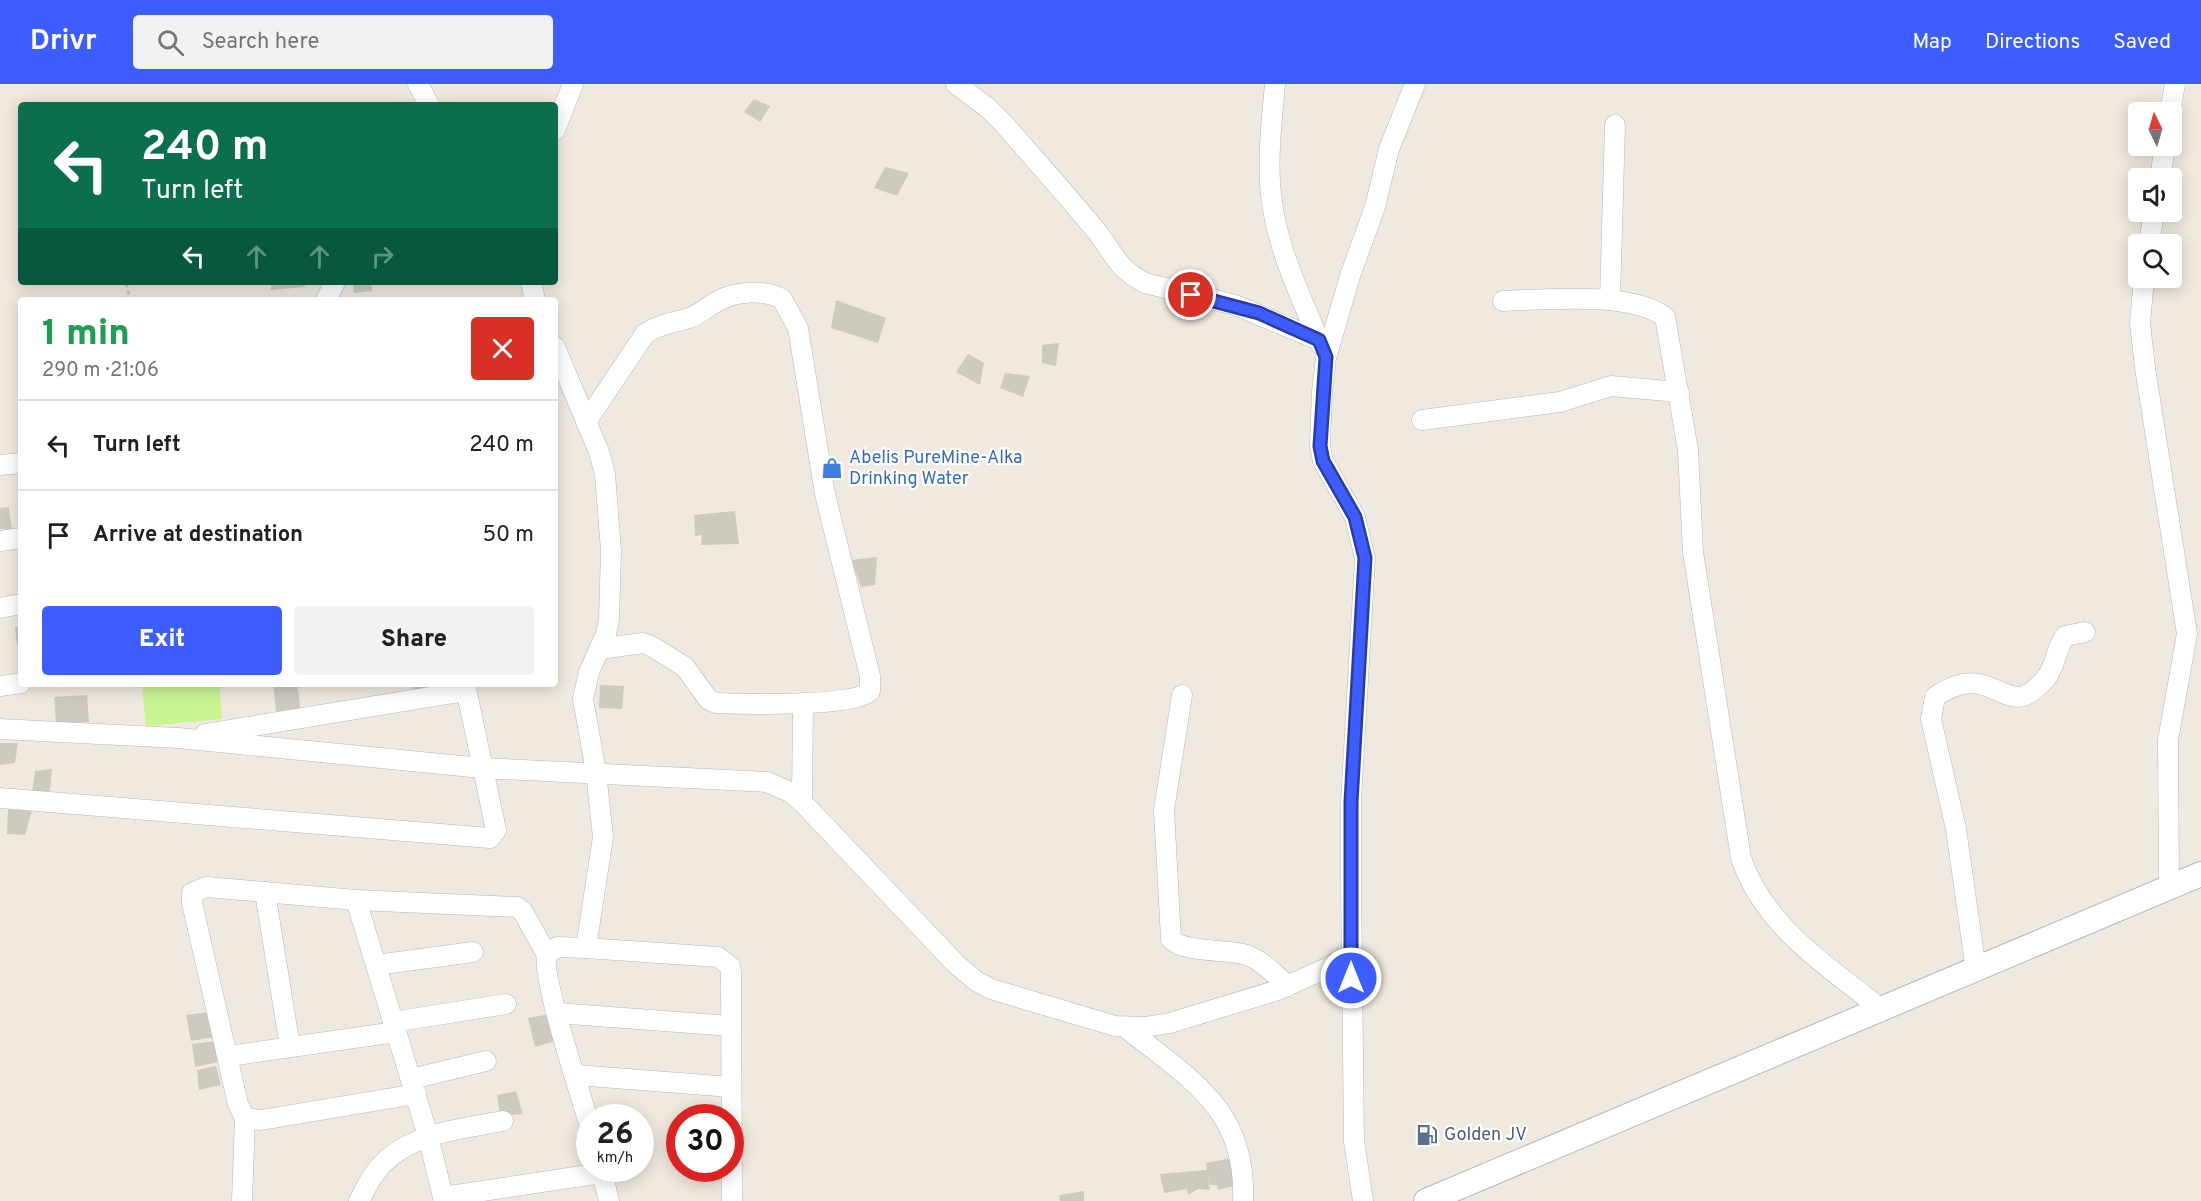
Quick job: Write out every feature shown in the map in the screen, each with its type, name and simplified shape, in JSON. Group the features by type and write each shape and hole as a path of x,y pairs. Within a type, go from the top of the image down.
{"street":[{"path":"418,84 427,102"},
{"path":"558,122 573,84"},
{"path":"956,84 988,108 1004,124 1100,235 1114,260 1128,274 1145,283 1259,313 1323,349"},
{"path":"1275,84 1271,191 1274,213 1283,250 1323,349"},
{"path":"1363,1201 1354,1141 1351,802 1365,558 1355,517 1323,461 1320,446 1323,349 1375,207 1384,162 1415,84"},
{"path":"2172,102 2175,84"},
{"path":"1610,300 1615,124"},
{"path":"2143,288 2140,323 2145,369 2187,634 2168,740 2169,888"},
{"path":"586,422 651,329 699,314 723,298 767,294 782,299 794,319 800,339 825,494 871,683 870,691 861,697 803,703 716,703 708,699 685,667 651,646 642,643 600,649"},
{"path":"1503,301 1610,300 1654,310 1665,316 1688,450 1693,552 1741,858 1754,891 1775,920 1882,1010"},
{"path":"558,354 605,474 609,515 611,580 609,620 600,649 588,672 583,699 596,772 603,837 586,948"},
{"path":"1422,420 1560,402 1611,386 1679,392"},
{"path":"0,465 18,463"},
{"path":"0,541 18,538"},
{"path":"0,608 18,605"},
{"path":"1976,970 1956,829 1931,719 1931,707 1935,697 1960,685 1979,684 2006,696 2028,693 2046,677 2065,636 2085,632"},
{"path":"0,686 18,683"},
{"path":"0,798 490,838 496,830 466,688 178,738"},
{"path":"1182,695 1164,810 1171,939 1181,946 1250,956 1264,964 1287,986"},
{"path":"802,802 803,703"},
{"path":"0,729 178,738 482,768 757,780 778,786 802,802 955,963 976,981 1007,994 1125,1027 1170,1023 1287,986 1351,957"},
{"path":"1426,1201 2201,874"},
{"path":"242,1201 244,1118 238,1104 229,1056 192,903 192,893 206,887 356,900 519,908 547,955"},
{"path":"265,892 290,1047"},
{"path":"356,900 428,1136 444,1199 576,1176"},
{"path":"584,1104 545,965 547,955 557,947 710,956 726,961 731,972 732,1201"},
{"path":"376,964 473,952"},
{"path":"229,1056 290,1047 506,1004"},
{"path":"557,1013 731,1026"},
{"path":"1125,1027 1203,1091 1225,1117 1241,1154 1244,1201"},
{"path":"244,1118 261,1120 413,1087 486,1061"},
{"path":"576,1076 731,1087"},
{"path":"359,1201 377,1170 399,1149 428,1136 503,1121"},
{"path":"605,1182 609,1201"}],"green space":[{"path":"142,687 219,687 222,719 146,726"}],"building":[{"path":"754,99 770,106 760,122 744,112"},
{"path":"885,167 909,173 897,196 874,188"},
{"path":"271,285 305,285 305,287 271,290"},
{"path":"353,285 371,285 372,291 354,293"},
{"path":"836,300 886,318 878,343 831,328"},
{"path":"1059,343 1056,366 1042,363 1042,345"},
{"path":"968,354 984,363 980,385 956,372"},
{"path":"1005,373 1030,376 1023,397 1000,388"},
{"path":"9,507 12,530 0,529 0,508"},
{"path":"735,511 739,544 701,545 702,535 695,536 694,515"},
{"path":"877,557 875,585 861,587 851,560"},
{"path":"18,626 17,645 15,627"},
{"path":"600,685 624,686 622,709 599,708"},
{"path":"273,687 297,687 301,711 276,711"},
{"path":"412,687 449,687 414,698"},
{"path":"87,695 89,722 56,724 54,697"},
{"path":"0,743 18,743 15,763 0,765"},
{"path":"52,769 50,791 32,792 35,771"},
{"path":"8,809 32,811 25,835 7,834"},
{"path":"209,1012 215,1037 191,1041 186,1015"},
{"path":"551,1014 559,1040 535,1047 528,1018"},
{"path":"216,1041 218,1062 195,1067 192,1044"},
{"path":"216,1066 221,1085 199,1090 197,1070"},
{"path":"516,1091 523,1114 500,1116 497,1095"},
{"path":"1233,1158 1237,1179 1232,1180 1234,1186 1218,1190 1217,1185 1210,1185 1208,1173 1210,1190 1198,1189 1188,1195 1187,1189 1164,1193 1160,1174 1207,1170 1206,1163"},
{"path":"1084,1191 1084,1201 1060,1201 1059,1195"}],"place":[{"name":"Abelis PureMine-Alka Drinking Water","path":"832,468"},
{"name":"Golden JV","path":"1427,1135"}],"route":[{"path":"1191,295 1259,313 1319,340 1326,357 1320,446 1329,475 1355,517 1365,558 1351,802 1351,978"}]}
